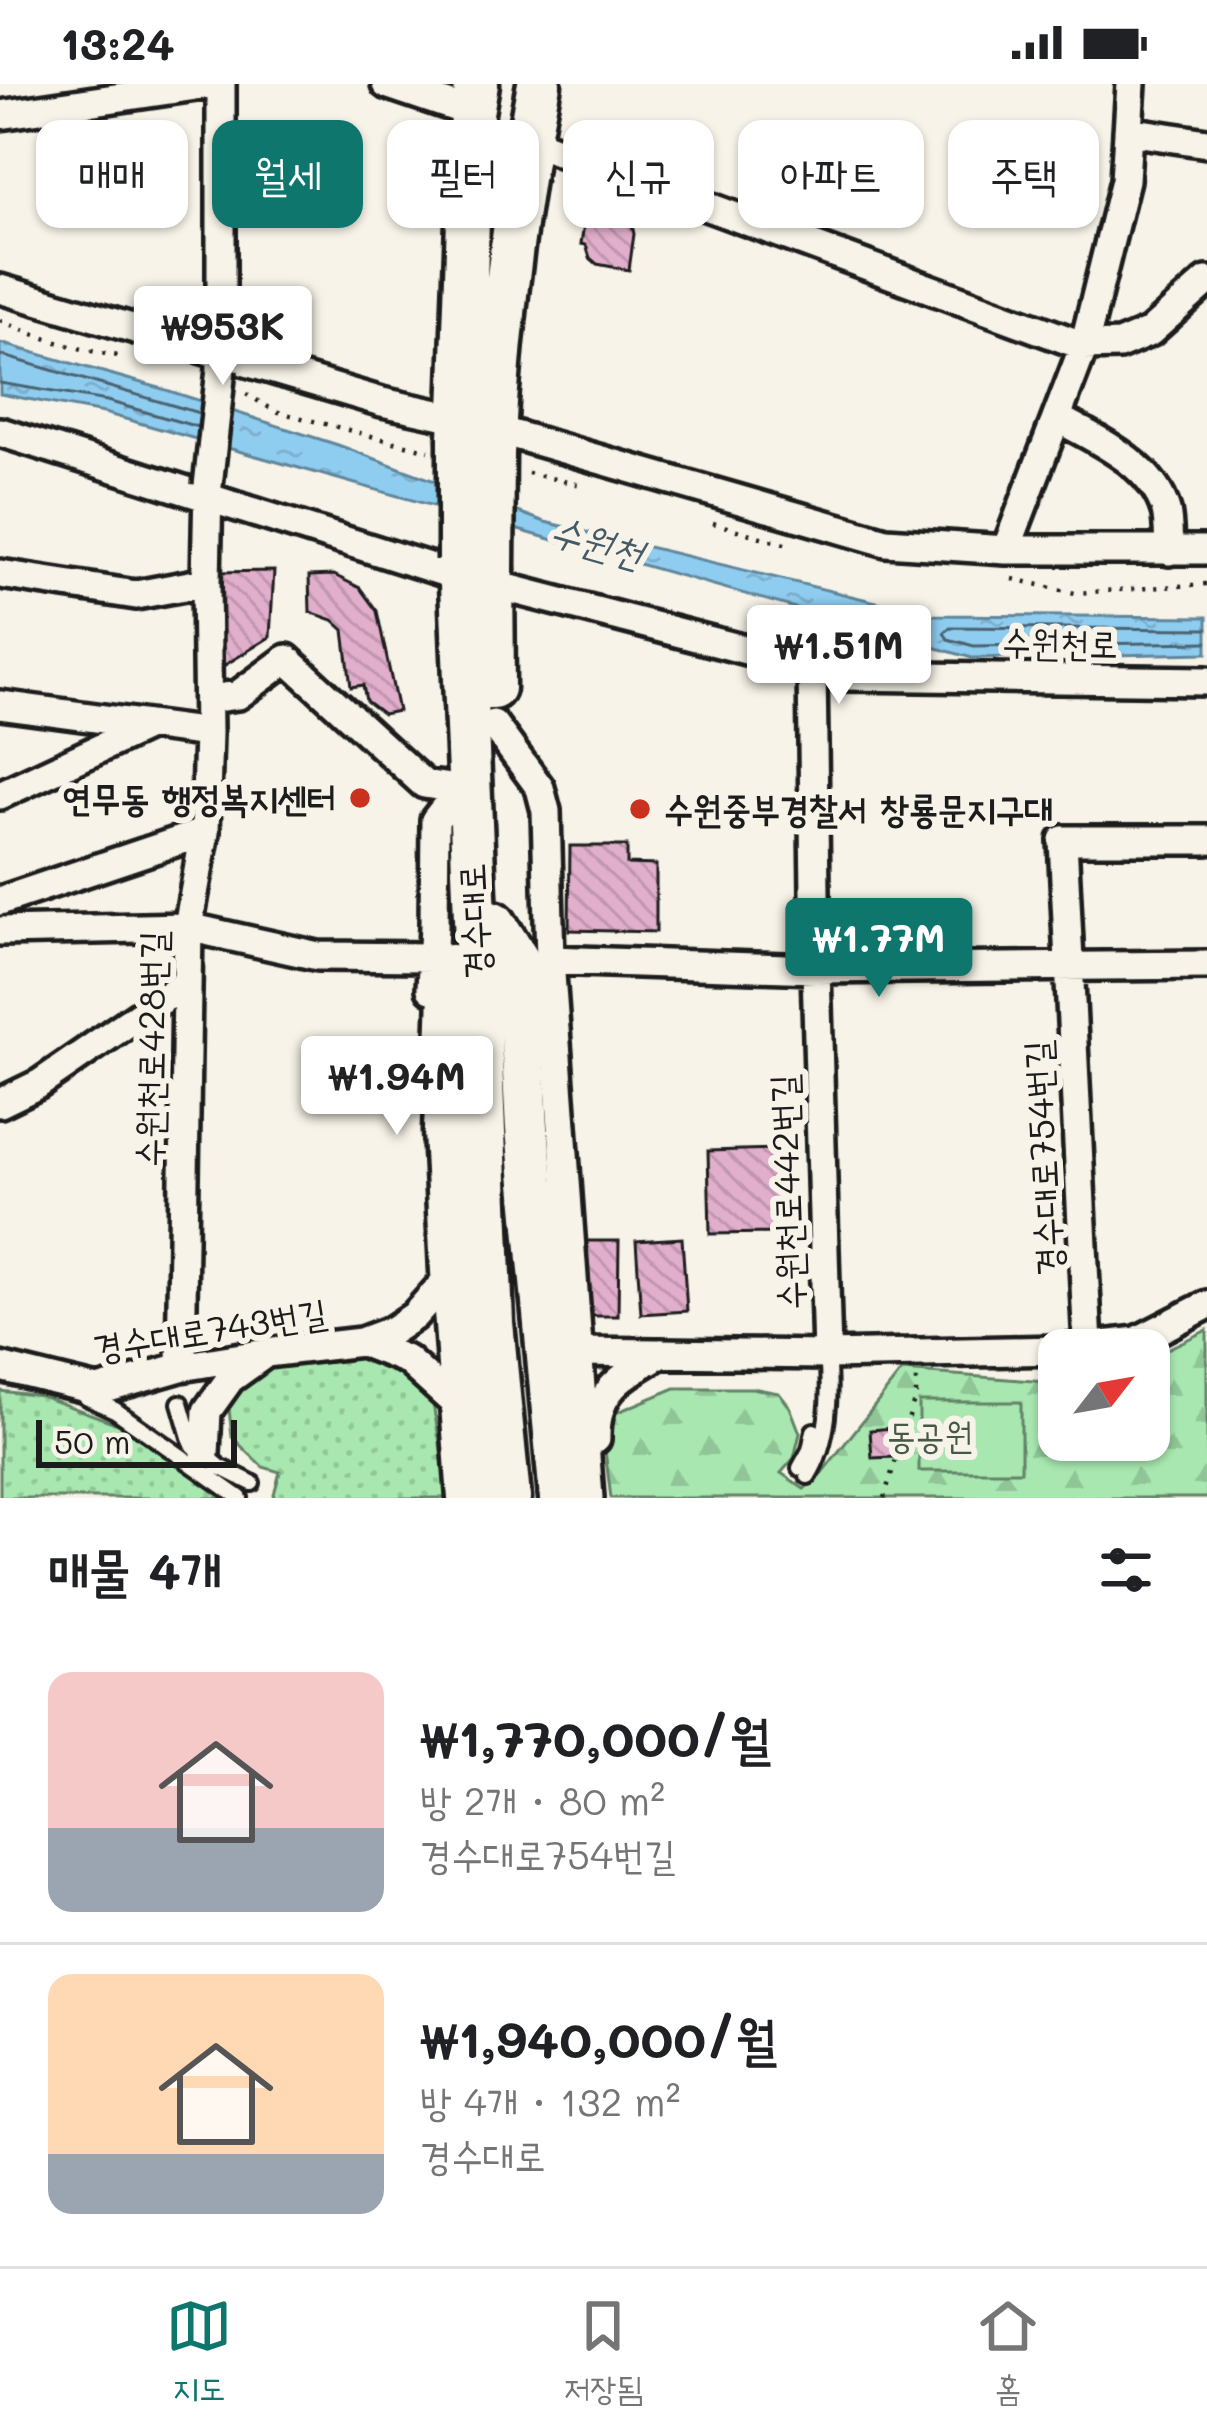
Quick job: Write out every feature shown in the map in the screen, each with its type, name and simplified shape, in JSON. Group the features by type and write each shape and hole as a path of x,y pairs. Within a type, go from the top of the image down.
{"main road":[{"path":"532,120 539,84"},
{"path":"474,98 477,435"},
{"path":"477,435 499,349 516,228"},
{"name":"경수대로","path":"477,435 476,573 465,766 492,1323 509,1498"},
{"path":"465,766 445,1131 469,1498"},
{"name":"경수대로","path":"465,766 494,923 535,1498"},
{"path":"494,923 518,961 527,1128 561,1498"}],"street":[{"path":"0,115 210,84"},
{"name":"수원천로428번길","path":"181,1367 188,927 205,832 207,490 221,362 221,84"},
{"path":"386,84 474,98"},
{"path":"1006,550 1084,346 1125,180 1131,84"},
{"path":"1128,131 1207,143"},
{"path":"539,144 1084,346 1119,346 1150,332 1207,281"},
{"path":"0,289 221,362 382,401 477,435 886,542 1006,550 1207,550"},
{"path":"1057,418 1109,446 1153,483 1166,512 1169,551"},
{"name":"수원천로","path":"0,431 476,573 846,676 1207,681"},
{"path":"0,574 136,595 206,582"},
{"path":"209,699 238,695 286,659 424,784 465,766 540,788 546,811 550,960 589,1498"},
{"name":"수원천로442번길","path":"812,667 827,1355"},
{"path":"0,705 208,733"},
{"path":"0,795 148,726"},
{"path":"459,1498 429,1144 428,1044 434,820 465,766"},
{"path":"0,901 205,832"},
{"name":"경수대로754번길","path":"1087,1329 1063,840 1207,840"},
{"path":"0,932 188,927 318,956 433,957"},
{"path":"550,960 816,969 1207,965"},
{"path":"0,1103 39,1084 187,982"},
{"name":"경수대로743번길","path":"0,1366 98,1391 181,1367 362,1342 414,1316 440,1287"},
{"path":"1160,1329 1207,1305"},
{"name":"경수대로743번길","path":"362,1342 407,1360 449,1398"},
{"path":"576,1352 827,1355 1038,1350"},
{"path":"196,1457 207,1411 230,1378 266,1353"},
{"path":"585,1460 596,1438 596,1416 603,1398 631,1371 661,1353"}],"lane":[{"path":"804,1472 827,1355"},
{"path":"181,1367 180,1403 196,1457 240,1498"},
{"path":"37,1376 115,1410 196,1457 253,1483"}],"path":[{"path":"884,1498 916,1394"}],"green space":[{"name":"동공원","path":"1207,1330 1207,1498 611,1498 601,1419 675,1388 752,1388 779,1393 800,1433 794,1458 781,1473 804,1489 902,1371 1038,1381 1038,1461 1170,1461 1170,1348"},
{"path":"336,1356 389,1358 432,1399 447,1498 273,1498 280,1472 263,1467 232,1437 229,1409 250,1377 274,1363"},
{"path":"0,1391 41,1396 146,1434 231,1498 0,1498"},
{"path":"919,1402 1021,1402 1021,1471 919,1471"}],"water":[{"name":"수원천","path":"0,343 338,445 545,522 930,615 1207,617 1207,653 972,658 104,413 0,394"}],"building":[{"path":"583,228 633,228 629,270 597,264 581,244"},
{"path":"274,571 270,637 220,668 219,572"},
{"path":"334,575 360,588 377,611 398,711 383,714 366,701 363,685 351,687 344,630 333,620 310,612 309,576"},
{"path":"570,846 627,846 627,864 656,865 656,932 569,930"},
{"path":"780,1149 782,1233 710,1234 708,1151"},
{"path":"682,1238 687,1311 641,1314 636,1241"},
{"path":"579,1241 619,1241 618,1316 578,1316"},
{"path":"893,1428 895,1457 872,1458 870,1430"}],"place":[{"name":"연무동 행정복지센터","path":"360,798"},
{"name":"수원중부경찰서 창룡문지구대","path":"640,809"}]}
